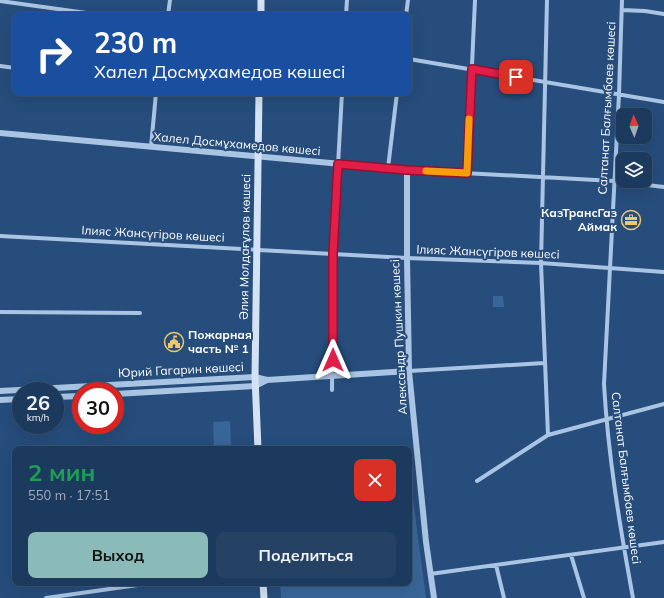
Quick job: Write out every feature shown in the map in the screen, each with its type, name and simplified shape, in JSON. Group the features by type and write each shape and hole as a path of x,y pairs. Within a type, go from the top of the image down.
{"main road":[{"path":"261,0 261,12"},
{"name":"Әлия Молдағұлов көшесі","path":"258,446 254,378 259,96"},
{"path":"264,586 264,598"}],"street":[{"path":"168,12 170,0"},
{"path":"346,12 347,0"},
{"path":"406,12 408,0"},
{"path":"467,173 475,0"},
{"path":"547,0 541,263 548,435"},
{"name":"Салтанат Балғымбаев көшесі","path":"622,0 619,94 604,384 606,419 624,548 633,598"},
{"path":"0,1 79,12"},
{"path":"622,10 645,10 664,14"},
{"path":"412,59 664,102"},
{"path":"0,66 12,68"},
{"path":"151,147 156,96"},
{"path":"332,390 333,254 342,96"},
{"path":"388,168 397,96"},
{"name":"Халел Досмұхамедов көшесі","path":"0,134 407,170 614,181 664,187"},
{"name":"Александр Пушкин көшесі","path":"407,170 406,258 409,371 426,542 434,598"},
{"name":"Ілияс Жансүгіров көшесі","path":"0,236 406,258 541,263 664,272"},
{"path":"0,312 140,313"},
{"name":"Юрий Гагарин көшесі","path":"0,391 254,378 267,380 544,363"},
{"name":"Юрий Гагарин көшесі","path":"124,393 255,386 267,380"},
{"path":"0,400 12,399"},
{"path":"477,481 548,435 664,404"},
{"path":"430,574 571,556 664,542"},
{"path":"571,556 584,598"},
{"path":"496,565 504,598"},
{"path":"46,598 131,586"}],"shaded area":[{"path":"493,296 503,296 504,307 493,307"},
{"path":"230,421 231,446 214,446 213,422"},
{"path":"412,491 426,598 281,598 280,586 412,586"}],"slow traffic":[{"path":"426,171 467,173 469,119"}],"place":[{"name":"КазТрансГаз Аймак","path":"631,220"},
{"name":"Пожарная часть № 1","path":"174,342"}],"route":[{"path":"333,360 333,254 338,164 467,173 472,69 516,77"}]}
